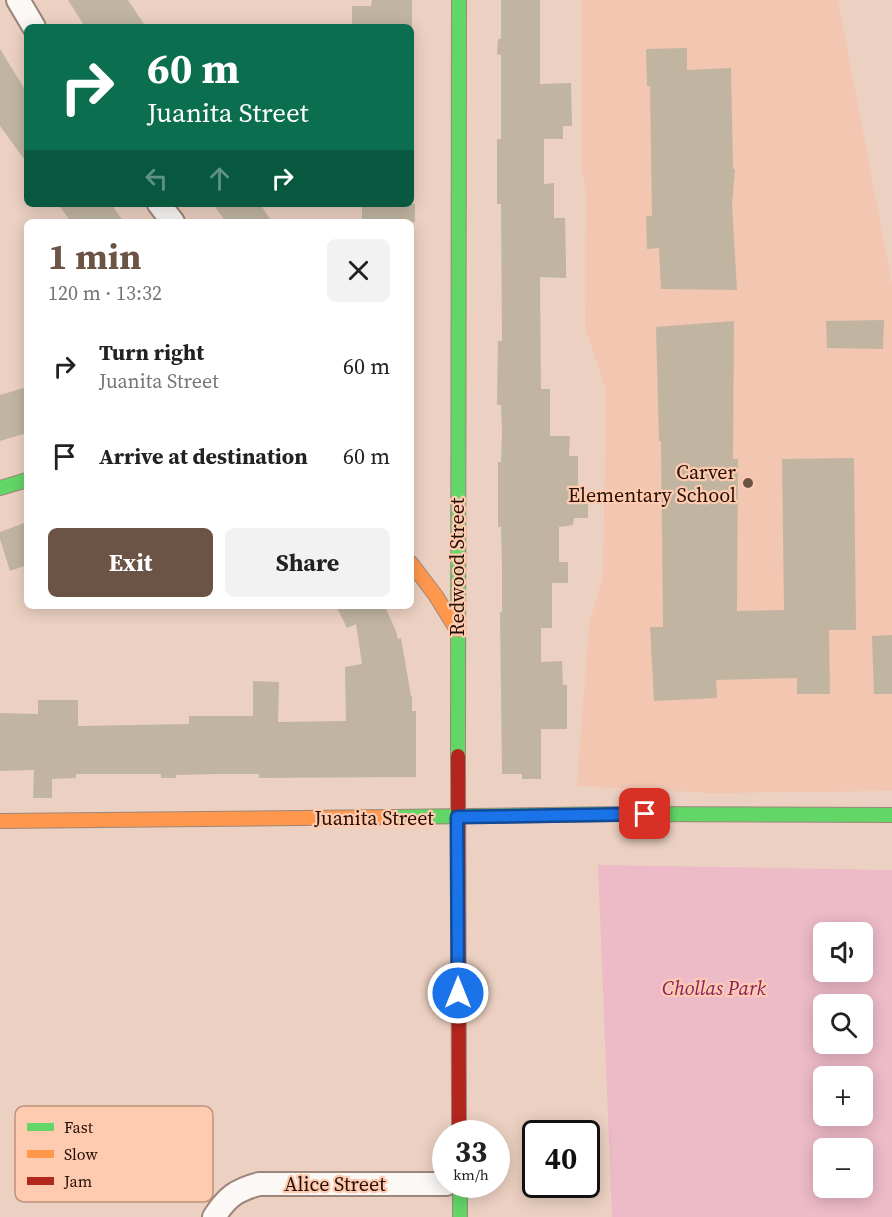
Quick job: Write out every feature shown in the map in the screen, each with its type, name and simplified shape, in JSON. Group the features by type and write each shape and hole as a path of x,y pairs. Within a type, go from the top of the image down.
{"street":[{"path":"18,0 32,24"},
{"name":"Redwood Street","path":"459,0 456,630 459,1120"},
{"path":"161,207 171,219"},
{"path":"0,488 24,481"},
{"path":"414,567 436,596 456,630"},
{"name":"Juanita Street","path":"0,821 622,814 892,815"},
{"name":"Alice Street","path":"214,1217 228,1198 240,1189 259,1184 432,1184"},
{"path":"460,1198 460,1217"}],"shaded area":[{"name":"Carver Elementary School","path":"581,0 838,0 892,284 892,791 712,793 577,786 589,624 603,576 606,390 585,328 586,189 581,169"}],"green space":[{"name":"Chollas Park","path":"598,865 892,870 892,1217 612,1217"}],"building":[{"path":"68,0 128,0 144,24 83,24"},
{"path":"372,0 412,0 412,24 352,24 352,6 371,6"},
{"path":"501,0 540,0 540,84 571,83 572,126 563,126 563,139 544,139 544,184 554,183 554,218 565,218 566,278 540,277 541,389 550,389 550,436 570,436 569,456 578,456 578,496 588,495 588,518 574,518 573,525 559,527 559,562 568,562 568,583 552,583 552,628 541,628 541,662 562,661 563,685 567,685 567,729 541,729 541,779 522,779 522,774 502,774 500,612 502,612 502,568 501,527 498,527 498,462 501,462 502,432 501,405 497,405 498,341 502,341 501,204 497,204 497,139 501,139 501,55 497,54 498,39 501,39"},
{"path":"687,48 687,70 731,68 733,169 735,169 732,204 737,290 661,289 659,248 647,249 646,216 652,216 650,86 647,86 646,49"},
{"path":"0,49 24,88 24,159 0,126"},
{"path":"415,204 415,222 414,219 362,219 362,207 414,207"},
{"path":"60,207 113,207 122,219 69,219"},
{"path":"215,207 262,207 270,219 224,219"},
{"path":"884,320 883,349 827,348 826,321"},
{"path":"734,321 733,459 738,459 737,611 784,610 782,459 854,458 856,630 829,630 830,694 797,694 797,678 716,680 717,698 654,701 650,627 663,627 661,441 659,441 656,327"},
{"path":"24,388 24,434 0,441 0,395"},
{"path":"24,523 24,566 10,571 0,532"},
{"path":"338,609 386,609 398,639 401,638 412,696 412,711 416,711 416,777 259,778 259,774 216,774 176,775 176,778 161,778 161,774 76,774 76,778 52,779 52,798 33,798 34,770 0,771 0,713 38,714 38,700 78,700 78,726 189,724 189,716 253,716 253,681 279,682 278,722 346,721 345,667 362,664 356,624 347,628"},
{"path":"892,635 892,694 874,694 872,636"}],"traffic: fast":[{"path":"458,756 459,0"},
{"path":"0,488 24,481"},
{"path":"392,817 623,814 892,815"},
{"path":"460,1198 460,1217"}],"traffic: slow":[{"path":"414,567 436,596 457,630"},
{"path":"0,821 392,817"}],"traffic: jam":[{"path":"458,756 459,1120"}],"place":[{"name":"Carver Elementary School","path":"748,483"}],"route":[{"path":"458,993 457,817 645,814"}]}
